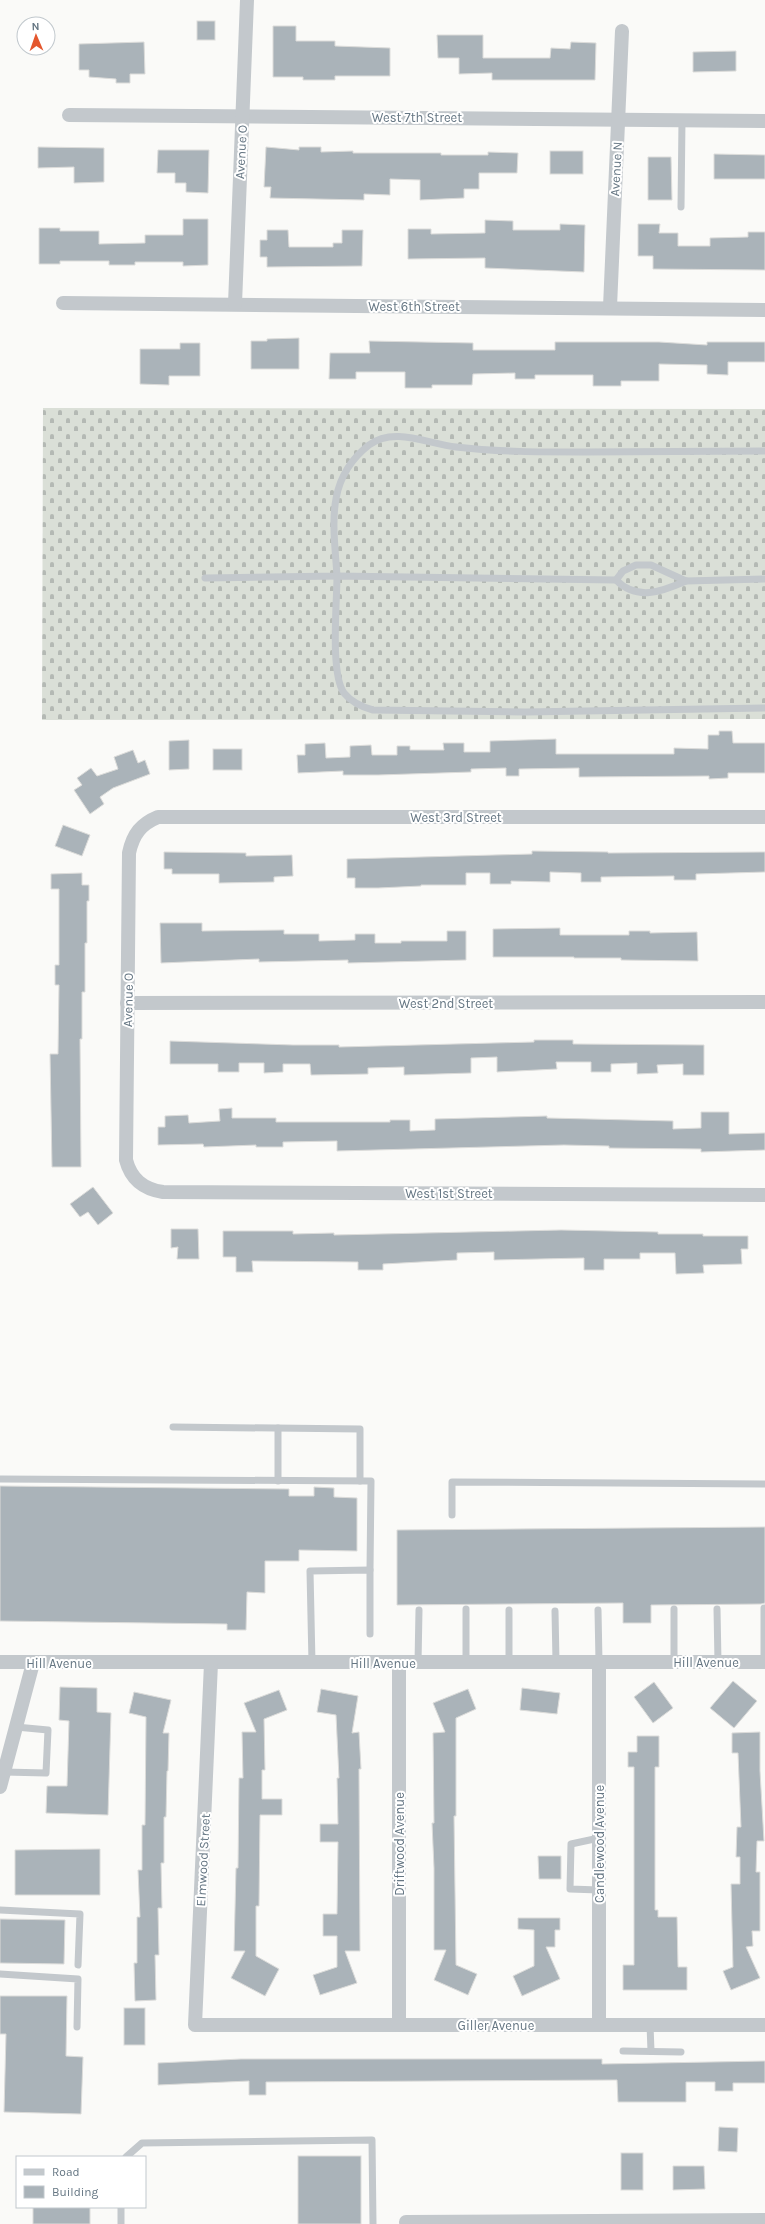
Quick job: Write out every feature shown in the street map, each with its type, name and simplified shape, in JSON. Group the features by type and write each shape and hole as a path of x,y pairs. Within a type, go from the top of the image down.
{"street":[{"name":"Avenue O","path":"234,304 243,116 246,0"},
{"name":"Avenue N","path":"610,307 622,31"},
{"name":"West 7th Street","path":"69,115 765,121"},
{"name":"West 6th Street","path":"64,303 610,307 765,310"},
{"name":"West 3rd Street","path":"147,822 158,817 765,818"},
{"name":"Avenue O","path":"136,1181 129,1171 126,1160 129,853 137,830 147,822"},
{"name":"West 2nd Street","path":"128,1003 765,1002"},
{"name":"West 1st Street","path":"136,1181 151,1190 163,1192 765,1195"},
{"name":"Hill Avenue","path":"0,1662 765,1662"},
{"name":"Candlewood Avenue","path":"599,1662 599,2025"},
{"path":"0,1787 33,1663"},
{"name":"Elmwood Street","path":"211,1663 195,2025 228,2025"},
{"name":"Driftwood Avenue","path":"399,1663 399,2025"},
{"name":"Giller Avenue","path":"228,2025 765,2025"},
{"path":"406,2222 529,2223 765,2220"}],"lane":[{"path":"681,207 682,120"},
{"path":"765,451 533,452 456,447 399,436 386,436 369,444 355,457 338,485 335,508 337,576 336,670 344,692 357,705 373,710 525,712 765,708"},
{"path":"616,580 623,571 636,565 651,565 686,580"},
{"path":"205,578 337,576 616,580 625,589 637,593 653,593 686,580 765,579"},
{"path":"173,1427 360,1429 360,1481"},
{"path":"278,1428 278,1481"},
{"path":"0,1479 371,1481 370,1634"},
{"path":"452,1515 452,1482 765,1484"},
{"path":"312,1663 310,1571 370,1570"},
{"path":"717,1608 718,1662"},
{"path":"764,1608 765,1662"},
{"path":"466,1609 466,1662"},
{"path":"674,1609 674,1662"},
{"path":"418,1662 419,1610"},
{"path":"509,1610 509,1662"},
{"path":"598,1610 599,1662"},
{"path":"555,1611 556,1662"},
{"path":"4,1772 46,1773 48,1730 16,1727"},
{"path":"599,1838 571,1844 570,1888 599,1890"},
{"path":"0,1910 80,1914 78,1965"},
{"path":"0,1974 78,1979 77,2027"},
{"path":"650,2025 651,2051"},
{"path":"623,2051 681,2052"},
{"path":"127,2156 142,2144 372,2140 373,2224"},
{"path":"122,2208 122,2224"}],"green space":[{"path":"43,408 765,409 765,719 42,720"}],"building":[{"path":"197,21 215,21 215,40 197,40"},
{"path":"273,26 296,26 296,41 335,41 335,46 390,48 390,76 335,76 335,80 303,80 303,77 273,77"},
{"path":"437,35 483,35 483,58 550,58 551,48 570,49 571,42 596,43 595,80 492,80 492,73 459,74 459,58 438,58"},
{"path":"144,42 145,74 130,74 130,83 116,83 116,79 89,77 89,70 79,70 79,44"},
{"path":"736,51 736,71 693,72 693,52"},
{"path":"38,147 104,148 104,182 74,183 74,167 38,168"},
{"path":"266,147 299,150 299,147 321,147 321,152 353,151 353,153 441,153 441,155 488,155 488,152 518,153 517,173 479,173 479,189 464,189 464,198 420,200 420,180 390,179 390,195 364,194 364,200 270,198 271,187 264,187"},
{"path":"158,150 209,150 208,193 186,192 186,183 175,183 175,173 157,173"},
{"path":"550,151 583,151 583,174 550,174"},
{"path":"714,154 765,155 765,179 714,179"},
{"path":"648,157 671,157 672,200 648,200"},
{"path":"183,219 208,219 208,265 183,266 183,262 135,262 135,265 109,265 109,261 60,261 60,264 39,264 39,228 60,228 60,231 99,231 99,244 145,243 145,235 183,235"},
{"path":"485,220 513,221 513,230 560,230 560,224 585,225 584,272 485,268 485,258 408,259 408,229 431,229 431,234 485,233"},
{"path":"638,224 660,224 659,233 678,233 678,246 710,246 710,238 748,237 748,232 765,232 765,270 653,269 653,256 638,256"},
{"path":"267,230 288,230 289,247 333,247 333,243 342,243 342,230 363,230 362,266 267,267 267,257 260,257 260,240 267,240"},
{"path":"299,338 299,369 251,369 251,341"},
{"path":"369,341 473,343 473,350 555,350 555,342 659,342 707,345 707,342 765,342 765,362 728,362 728,375 707,374 707,365 659,364 659,381 621,381 621,386 593,386 593,375 535,375 535,379 515,379 515,373 473,374 472,385 432,385 432,388 405,388 405,372 356,372 356,379 329,379 330,353 370,353"},
{"path":"180,343 200,343 200,376 169,376 169,385 140,384 140,349 180,349"},
{"path":"719,731 732,731 733,743 765,743 765,773 728,773 728,778 709,779 709,776 579,777 579,768 519,769 519,776 506,776 506,768 471,769 471,772 378,775 343,775 343,771 298,773 297,755 305,755 305,744 325,743 326,758 350,757 350,746 371,745 372,755 397,755 397,746 410,746 410,750 444,750 443,743 464,743 464,752 490,752 490,741 556,739 556,754 674,754 674,748 708,749 708,735 719,735"},
{"path":"189,740 189,769 169,770 169,741"},
{"path":"213,749 242,749 242,770 213,770"},
{"path":"133,750 138,763 145,760 150,774 113,788 100,797 104,804 90,814 74,790 82,785 77,778 91,768 97,776 118,769 114,757"},
{"path":"63,825 90,835 82,856 55,846"},
{"path":"532,851 608,853 765,852 765,872 696,874 696,880 674,880 674,876 601,877 601,882 581,882 581,873 550,872 550,882 511,881 511,884 490,884 490,873 466,873 466,885 421,885 378,888 355,888 355,878 347,878 347,859 532,854"},
{"path":"164,852 246,853 246,856 292,855 293,876 274,877 274,882 219,883 219,874 172,874 172,869 164,869"},
{"path":"82,873 82,885 89,885 89,901 87,901 87,943 85,943 85,992 82,992 82,1039 80,1039 81,1167 52,1167 50,1054 58,1054 59,985 55,985 55,965 59,965 59,889 51,889 51,874"},
{"path":"160,923 202,923 202,931 284,930 284,934 319,934 319,941 355,940 355,934 375,934 375,943 401,943 401,941 447,941 447,931 466,931 466,960 348,963 348,960 259,962 259,959 161,963"},
{"path":"560,928 560,935 629,935 629,931 650,931 650,933 697,932 698,961 621,960 621,958 574,957 493,957 493,929"},
{"path":"534,1040 573,1040 573,1044 704,1045 704,1075 683,1075 683,1064 657,1065 658,1073 637,1074 637,1063 611,1064 611,1072 591,1072 591,1062 556,1062 557,1069 497,1072 497,1057 471,1058 471,1073 404,1075 404,1067 368,1068 368,1074 311,1075 310,1064 283,1064 283,1072 264,1073 264,1063 239,1063 239,1072 218,1072 218,1064 170,1064 170,1041 339,1045 339,1047 534,1042"},
{"path":"232,1108 232,1118 276,1118 276,1122 390,1122 390,1120 410,1120 410,1131 435,1130 435,1119 547,1116 547,1118 673,1121 673,1129 701,1128 701,1112 729,1112 729,1134 765,1133 765,1150 701,1152 701,1149 609,1148 609,1146 564,1145 337,1151 337,1141 283,1142 283,1147 256,1147 256,1145 204,1147 203,1144 158,1145 158,1127 165,1127 165,1116 188,1115 189,1123 220,1121 219,1109"},
{"path":"93,1187 113,1213 98,1225 88,1212 80,1217 70,1204"},
{"path":"171,1229 198,1229 199,1259 177,1259 178,1247 171,1248"},
{"path":"561,1230 658,1232 658,1234 703,1234 703,1236 748,1236 748,1249 741,1249 742,1264 703,1265 704,1273 676,1274 675,1253 640,1253 640,1259 604,1259 604,1270 584,1270 584,1258 494,1260 494,1252 457,1253 457,1260 383,1264 383,1270 358,1270 358,1262 252,1261 253,1272 236,1272 236,1257 223,1257 223,1231 293,1231 293,1234 334,1233 334,1235"},
{"path":"0,1486 289,1489 289,1496 314,1496 314,1487 334,1488 334,1497 357,1498 357,1551 299,1550 299,1561 265,1561 265,1593 247,1592 246,1630 227,1630 227,1624 0,1621"},
{"path":"765,1527 765,1603 761,1604 651,1605 651,1623 623,1623 623,1603 397,1605 397,1530"},
{"path":"733,1681 757,1701 734,1728 710,1708"},
{"path":"654,1682 673,1708 653,1723 634,1697"},
{"path":"60,1687 97,1688 97,1712 111,1713 108,1815 46,1813 47,1786 67,1786 69,1721 59,1720"},
{"path":"522,1688 560,1693 557,1714 520,1710"},
{"path":"321,1689 358,1696 352,1733 359,1732 361,1769 359,1769 360,1951 345,1951 357,1983 320,1995 313,1975 337,1967 337,1936 323,1936 323,1914 337,1914 338,1842 320,1842 320,1824 338,1824 337,1778 339,1778 336,1715 317,1712"},
{"path":"468,1689 476,1709 456,1718 456,1816 454,1816 456,1965 477,1974 468,1995 434,1980 446,1950 434,1950 434,1868 432,1823 434,1823 433,1733 445,1732 433,1703"},
{"path":"279,1690 287,1710 264,1719 265,1770 262,1770 262,1799 282,1799 282,1815 260,1815 259,1906 256,1906 256,1956 279,1969 265,1996 231,1978 245,1951 234,1951 236,1868 238,1868 239,1778 243,1778 242,1732 256,1732 244,1703"},
{"path":"134,1692 171,1700 163,1733 169,1733 166,1817 164,1817 164,1863 161,1863 162,1908 158,1908 159,1955 155,1955 156,2000 135,2001 134,1963 137,1963 137,1917 140,1917 138,1870 142,1870 142,1825 145,1825 146,1717 129,1713"},
{"path":"760,1732 760,1771 764,1841 757,1841 756,1872 760,1872 760,1931 752,1931 753,1946 746,1947 760,1978 731,1990 723,1971 733,1967 731,1884 740,1884 740,1857 736,1857 737,1827 741,1827 738,1753 732,1753 732,1733"},
{"path":"637,1736 659,1736 659,1767 655,1767 655,1910 658,1910 658,1917 677,1917 678,1967 687,1967 687,1990 623,1990 623,1965 634,1965 634,1767 628,1767 628,1752 637,1752"},
{"path":"100,1849 100,1895 15,1895 15,1850"},
{"path":"538,1856 561,1856 561,1879 539,1879"},
{"path":"518,1918 560,1918 560,1930 555,1930 555,1947 546,1947 560,1979 522,1996 513,1976 534,1966 534,1930 518,1929"},
{"path":"0,1919 65,1920 64,1964 0,1963"},
{"path":"0,1996 67,1996 66,2056 83,2057 81,2114 4,2112 6,2034 0,2034"},
{"path":"124,2008 145,2008 145,2045 124,2045"},
{"path":"241,2059 602,2059 602,2064 765,2061 765,2083 733,2083 733,2091 715,2091 715,2082 686,2082 686,2102 618,2102 617,2080 266,2082 266,2095 249,2095 249,2081 158,2085 158,2063"},
{"path":"719,2127 738,2128 737,2152 718,2151"},
{"path":"621,2153 643,2153 643,2190 621,2190"},
{"path":"298,2156 361,2156 361,2224 298,2224"},
{"path":"673,2166 704,2166 705,2189 673,2190"},
{"path":"33,2208 90,2208 90,2224 33,2224"}]}
